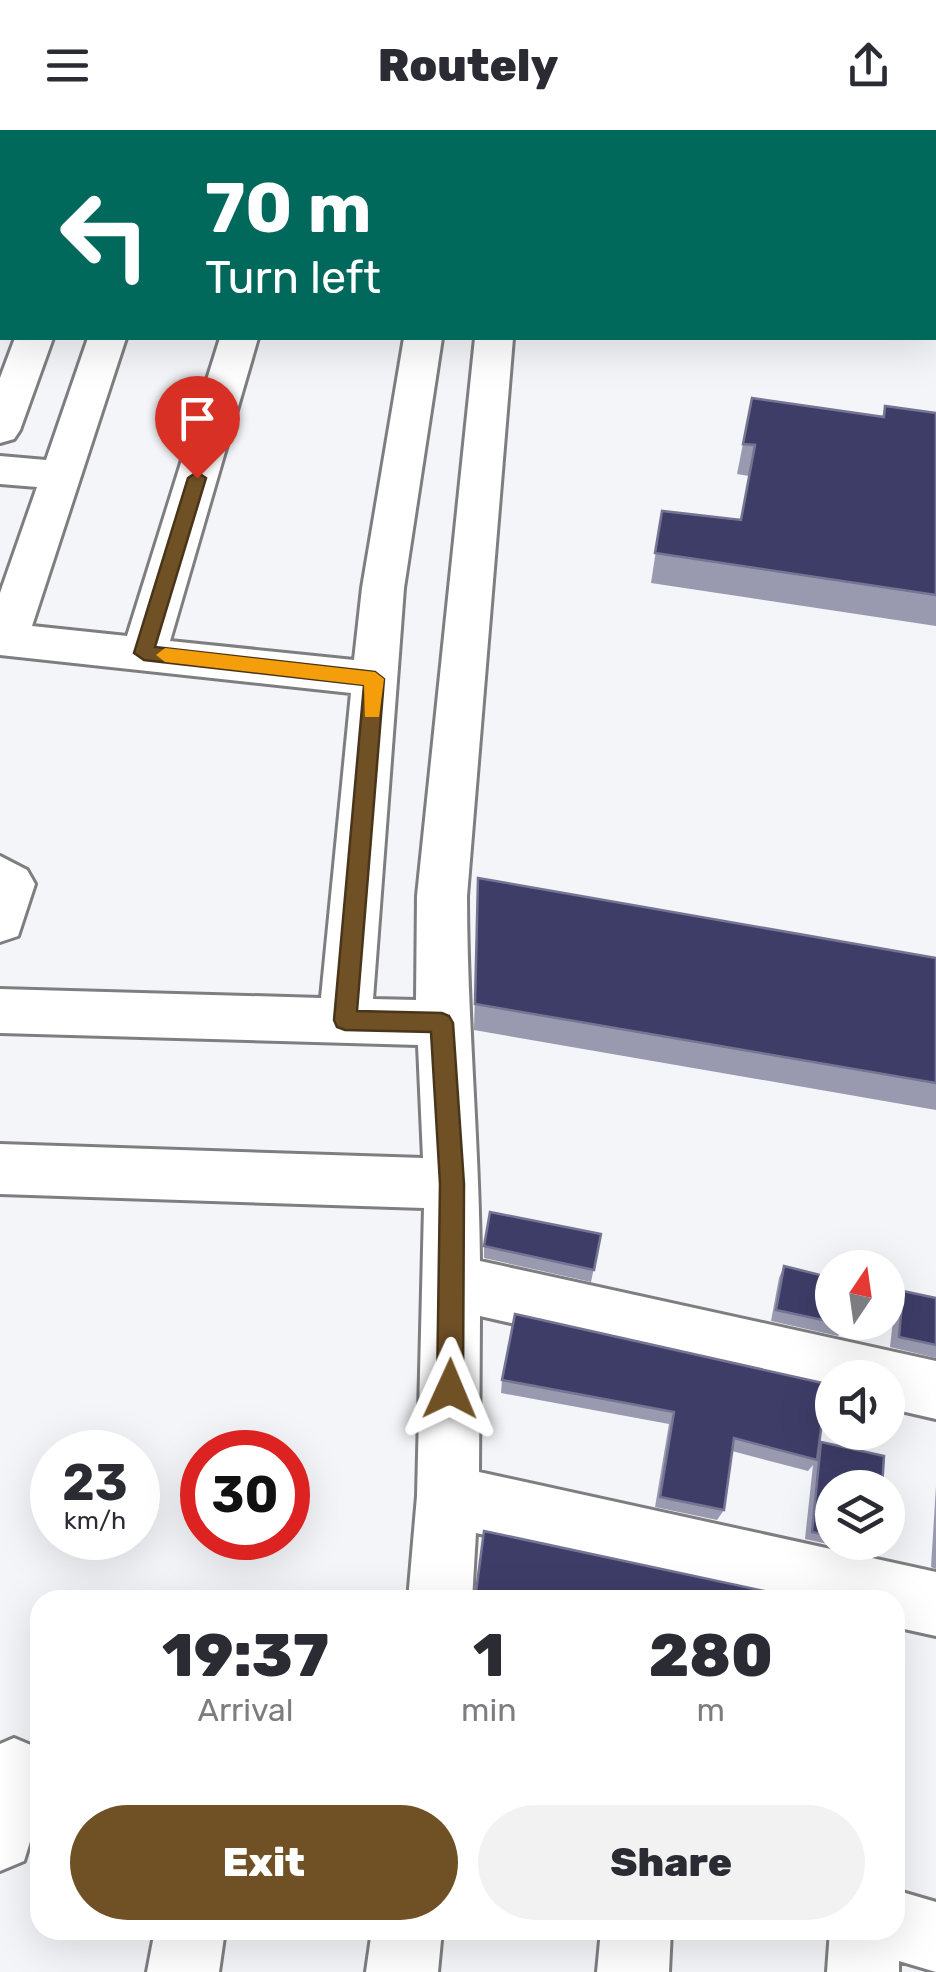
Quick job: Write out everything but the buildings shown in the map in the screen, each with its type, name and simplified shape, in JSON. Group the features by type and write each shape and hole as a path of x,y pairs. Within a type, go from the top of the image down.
{"street":[{"path":"0,430 33,340"},
{"path":"106,340 3,639 375,679"},
{"path":"144,653 238,340"},
{"path":"345,1020 383,588 423,340"},
{"path":"441,1590 448,1496 452,1282 452,1184 442,1023 446,836 494,340"},
{"path":"0,470 60,474"},
{"path":"0,876 10,884 0,922"},
{"path":"0,1011 442,1023"},
{"path":"0,1169 452,1184"},
{"path":"452,1282 815,1363"},
{"path":"905,1383 936,1390"},
{"path":"448,1496 873,1590"},
{"path":"905,1597 936,1604"},
{"path":"0,1837 18,1772"},
{"path":"905,1928 936,1937"},
{"path":"183,1972 188,1940"},
{"path":"402,1972 407,1940"},
{"path":"633,1972 635,1940"},
{"path":"863,1972 865,1940"}],"slow traffic":[{"path":"165,655 375,679 372,712"}],"route":[{"path":"197,478 144,653 375,679 345,1020 442,1023 452,1184 450,1389"}]}
